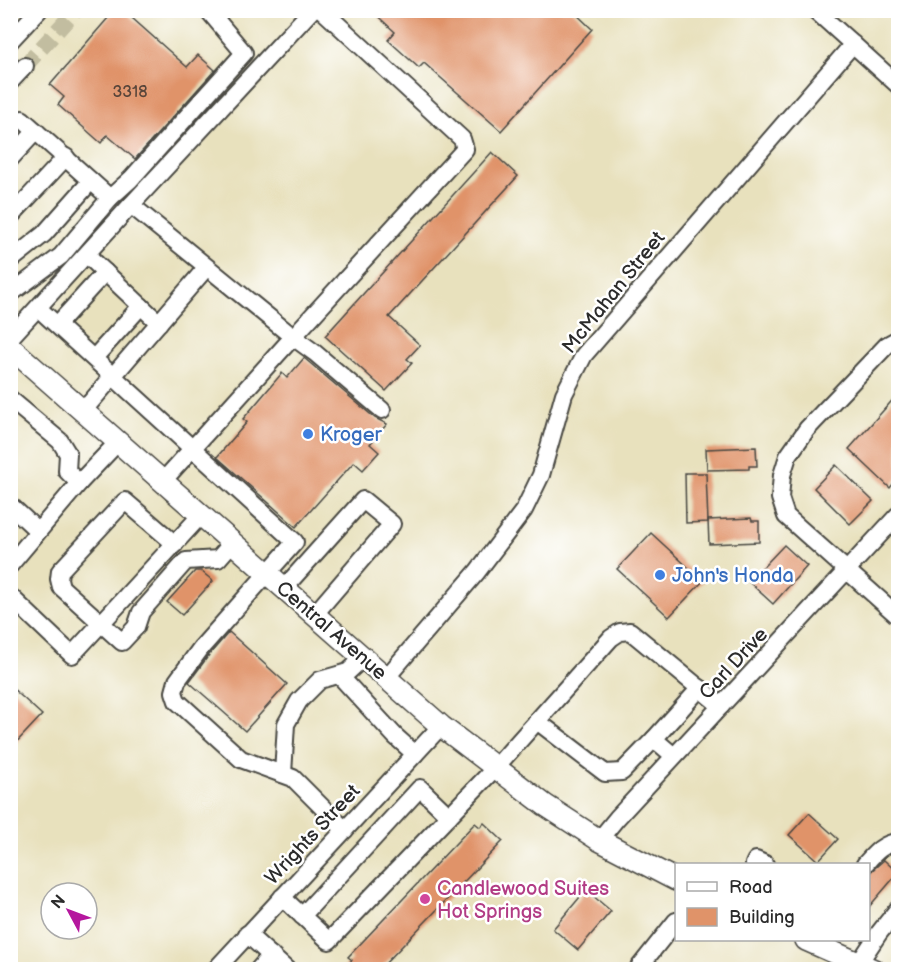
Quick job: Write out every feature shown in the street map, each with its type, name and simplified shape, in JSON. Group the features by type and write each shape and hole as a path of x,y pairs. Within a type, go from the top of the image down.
{"main road":[{"name":"Central Avenue","path":"10,347 441,726 545,805 599,840 675,879"},
{"path":"808,941 866,966"}],"street":[{"path":"10,41 39,10"},
{"path":"10,294 61,256 110,198 131,179 244,53 208,10"},
{"path":"10,338 312,10"},
{"path":"163,481 465,149 462,139 322,10"},
{"path":"815,10 898,85"},
{"name":"McMahan Street","path":"386,678 477,572 524,510 541,475 564,394 584,356 853,44"},
{"path":"10,82 25,66"},
{"path":"10,123 22,119 110,198"},
{"path":"10,159 36,131"},
{"path":"10,217 66,157"},
{"path":"10,261 44,234 91,181"},
{"path":"131,205 382,410"},
{"path":"87,255 159,323"},
{"path":"83,411 206,268"},
{"path":"57,325 105,272"},
{"path":"94,358 141,306"},
{"path":"38,308 295,542 201,648 177,681 174,692 177,701 241,759 293,778 345,830"},
{"path":"898,339 887,345 807,429 788,456 782,475 780,498 786,516 898,616"},
{"path":"10,399 60,441 68,454 66,471 79,483"},
{"path":"10,565 79,483 118,442"},
{"path":"284,588 363,500 392,524 314,615"},
{"path":"175,543 125,501 60,571 61,587 122,642 136,627 141,612 186,561 218,559 232,543"},
{"path":"10,505 38,531"},
{"path":"10,596 72,655 201,515"},
{"name":"Carl Drive","path":"599,840 898,515"},
{"path":"282,897 329,941 495,768 611,638 620,632 630,631 721,706"},
{"path":"283,774 286,724 300,701 320,680 348,672 363,658"},
{"path":"339,675 395,736 415,754"},
{"path":"537,721 605,774 622,772 700,688"},
{"name":"Wrights Street","path":"215,969 441,726"},
{"path":"654,739 674,756"},
{"path":"302,916 420,788 449,816"},
{"path":"866,863 884,846 898,842"},
{"path":"866,966 874,930 898,909"},
{"path":"637,969 675,922"},
{"path":"248,934 287,969"},
{"path":"258,969 271,955"}],"building":[{"path":"115,10 123,10 187,67 198,55 215,70 135,159 107,135 101,143 58,105 64,97 50,85"},
{"path":"371,10 572,10 592,29 501,131 424,63 419,68 388,40 395,32"},
{"path":"492,152 518,176 389,317 420,345 407,359 412,363 386,391 325,336"},
{"name":"Kroger","path":"304,358 375,418 387,424 370,444 379,452 363,470 354,462 296,527 217,457 247,422 243,419 282,373 287,378"},
{"path":"898,394 898,478 890,488 849,449"},
{"path":"756,447 757,466 749,466 749,469 707,470 706,449"},
{"path":"836,465 873,501 850,524 814,488"},
{"path":"685,473 706,473 708,522 686,523"},
{"path":"751,518 752,521 759,521 759,542 709,544 708,520"},
{"name":"John's Honda","path":"651,533 703,581 669,617 617,569"},
{"path":"784,545 807,566 773,604 749,582"},
{"path":"195,571 201,571 213,581 182,615 167,602"},
{"path":"229,632 287,684 245,731 189,682"},
{"path":"10,686 42,715 10,749"},
{"path":"809,813 838,839 818,861 789,835"},
{"name":"Candlewood Suites Hot Springs","path":"475,823 480,827 484,823 503,841 380,969 342,969 352,960 348,957"},
{"path":"884,860 898,873 870,906 870,872"},
{"path":"586,890 611,911 578,950 553,929"}],"tunnel":[{"path":"25,66 76,10"}],"place":[{"name":"Kroger","path":"308,434"},
{"name":"John's Honda","path":"660,575"},
{"name":"Candlewood Suites Hot Springs","path":"425,899"}]}
